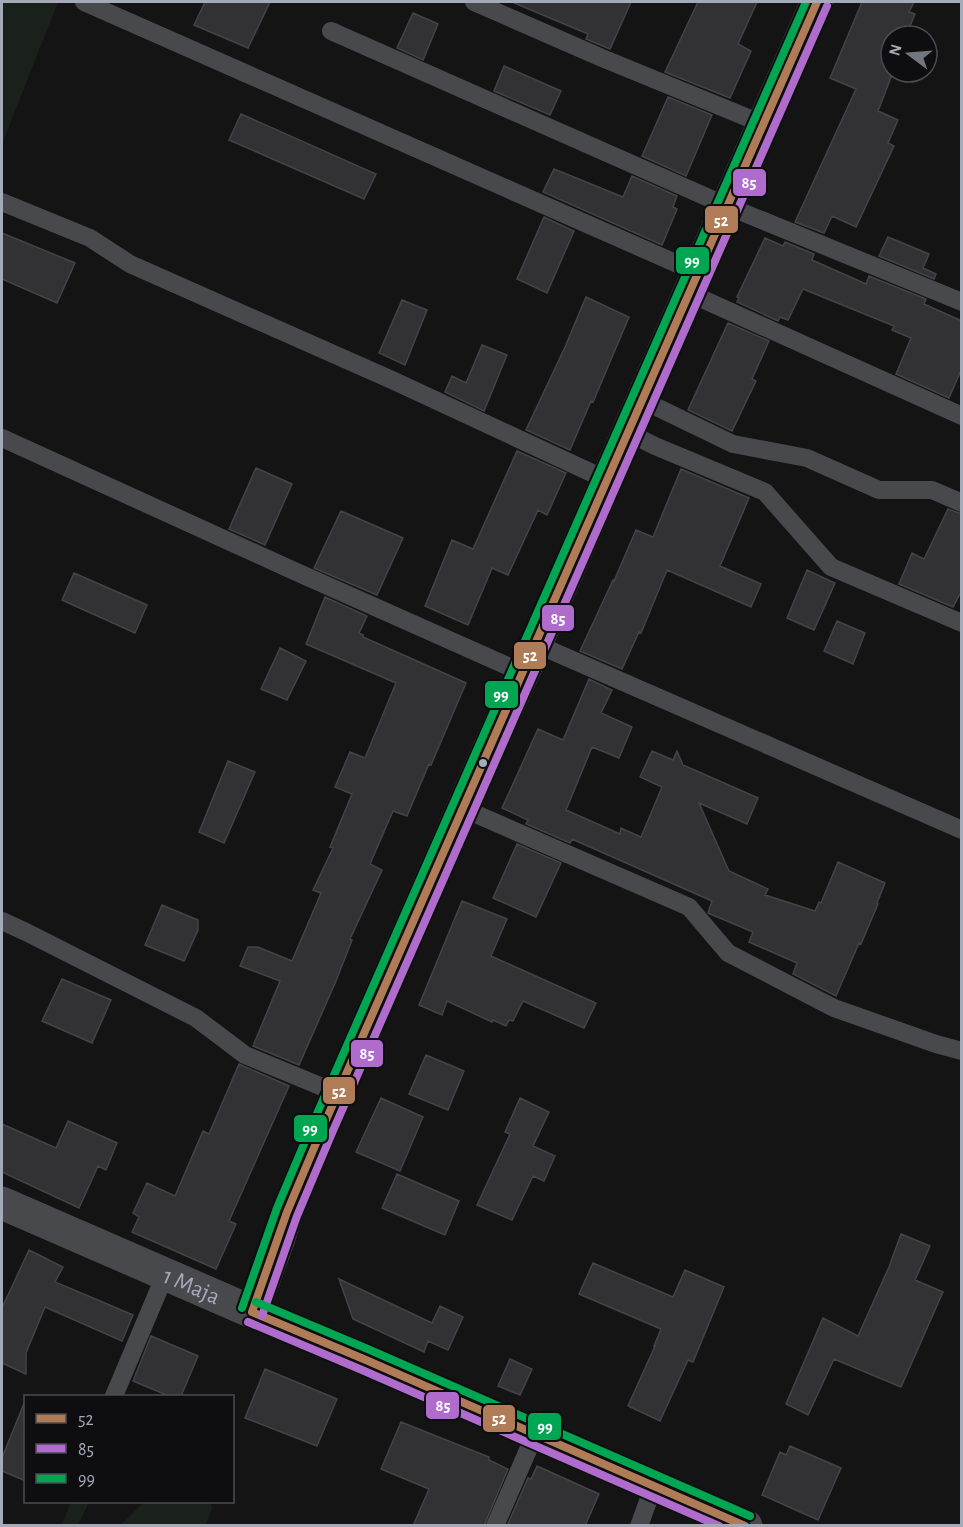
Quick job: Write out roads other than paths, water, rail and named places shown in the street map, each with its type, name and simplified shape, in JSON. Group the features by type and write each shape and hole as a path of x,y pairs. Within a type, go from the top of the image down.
{"street":[{"path":"252,1312 287,1212 337,1094 817,2"},
{"name":"1 Maja","path":"2,1203 746,1526"}],"lane":[{"path":"84,2 693,283 962,416"},
{"path":"474,2 602,58 763,124"},
{"path":"331,31 727,206 962,302"},
{"path":"2,202 90,238 130,264 392,380 607,480"},
{"path":"642,400 733,444 807,458 879,490 932,490 962,503"},
{"path":"627,432 765,492 831,567 962,624"},
{"path":"2,438 292,570 530,658 962,830"},
{"path":"462,808 689,907 728,953 834,1008 962,1051"},
{"path":"2,921 196,1018 245,1055 337,1094"},
{"path":"114,1395 165,1275"},
{"path":"495,1526 536,1434"},
{"path":"639,1526 654,1485"}]}
